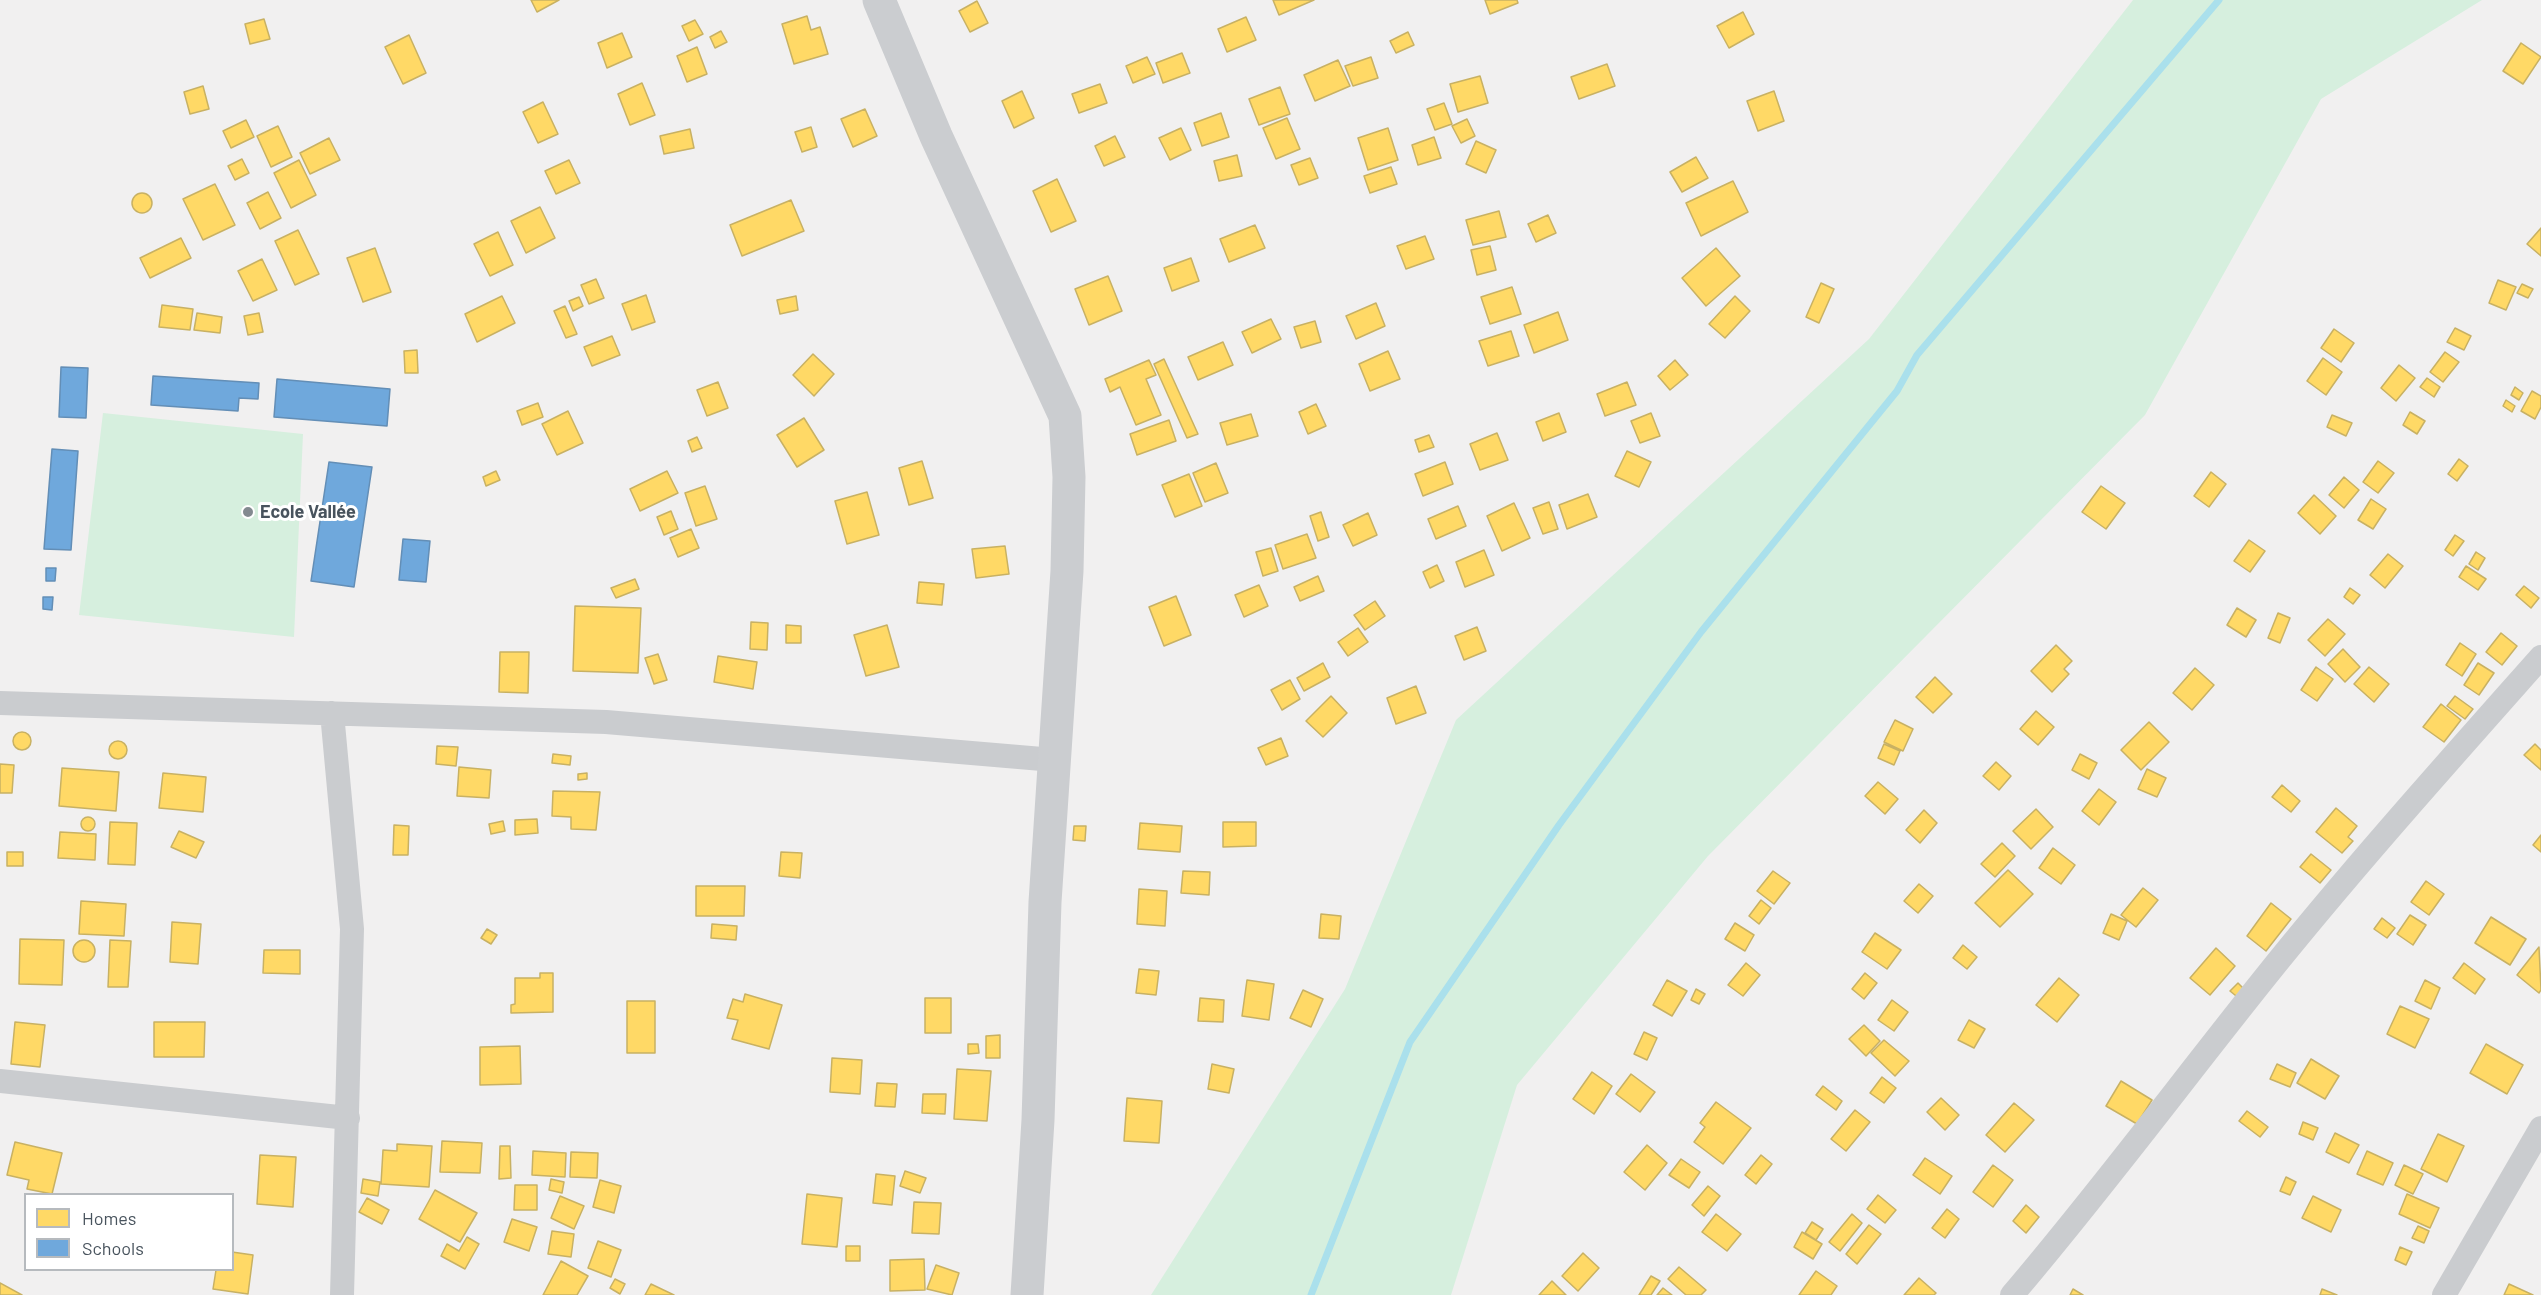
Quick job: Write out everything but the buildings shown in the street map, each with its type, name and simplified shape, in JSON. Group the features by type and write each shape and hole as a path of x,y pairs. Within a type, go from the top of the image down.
{"street":[{"path":"879,0 936,136 1065,416 1069,477 1067,572 1053,760 1041,997 1038,1120 1027,1295"},
{"path":"2012,1295 2062,1237 2264,978 2541,657"},
{"path":"0,703 606,722 1053,760"},
{"path":"332,714 352,929 342,1295"},
{"path":"0,1081 348,1118"},
{"path":"2444,1295 2541,1128"}],"green space":[{"path":"2133,0 2482,0 2321,99 2145,415 1708,856 1517,1085 1451,1295 1151,1295 1345,989 1456,720 1869,339"},
{"path":"103,413 303,434 294,637 79,615"}],"waterway":[{"path":"1311,1295 1410,1042 1559,825 1701,632 1897,391 1917,355 2219,0"}],"place":[{"name":"Ecole Vallée","path":"248,512"}]}
